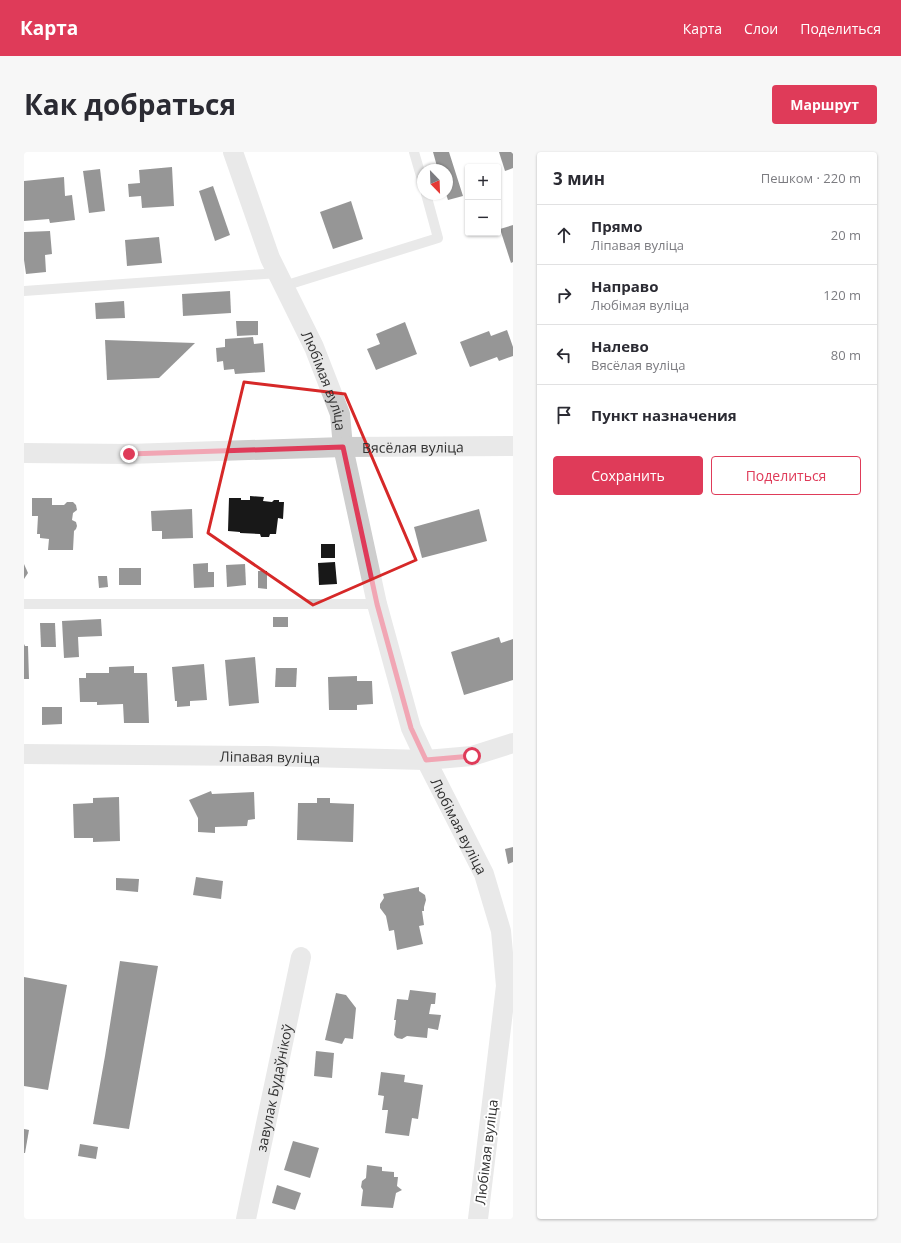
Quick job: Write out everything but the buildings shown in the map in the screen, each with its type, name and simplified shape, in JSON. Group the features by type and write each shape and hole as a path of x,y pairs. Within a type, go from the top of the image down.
{"street":[{"name":"Любімая вуліца","path":"233,152 270,258 314,347 340,414 343,447 377,604 411,728 484,874 501,931 506,986 478,1219"},
{"name":"Вясёлая вуліца","path":"24,453 129,454 343,447 513,446"},
{"name":"Ліпавая вуліца","path":"24,754 265,756 426,760 472,756 513,743"},
{"name":"завулак Будаўнікоў","path":"246,1219 301,957"}],"lane":[{"path":"414,152 417,164"},
{"path":"24,291 281,280 438,238 428,200"},
{"path":"24,604 377,604"}],"highlighted area":[{"path":"244,382 345,394 416,560 313,605 208,533"}],"route":[{"path":"129,454 343,447 377,604 411,728 426,760 472,756"}]}
